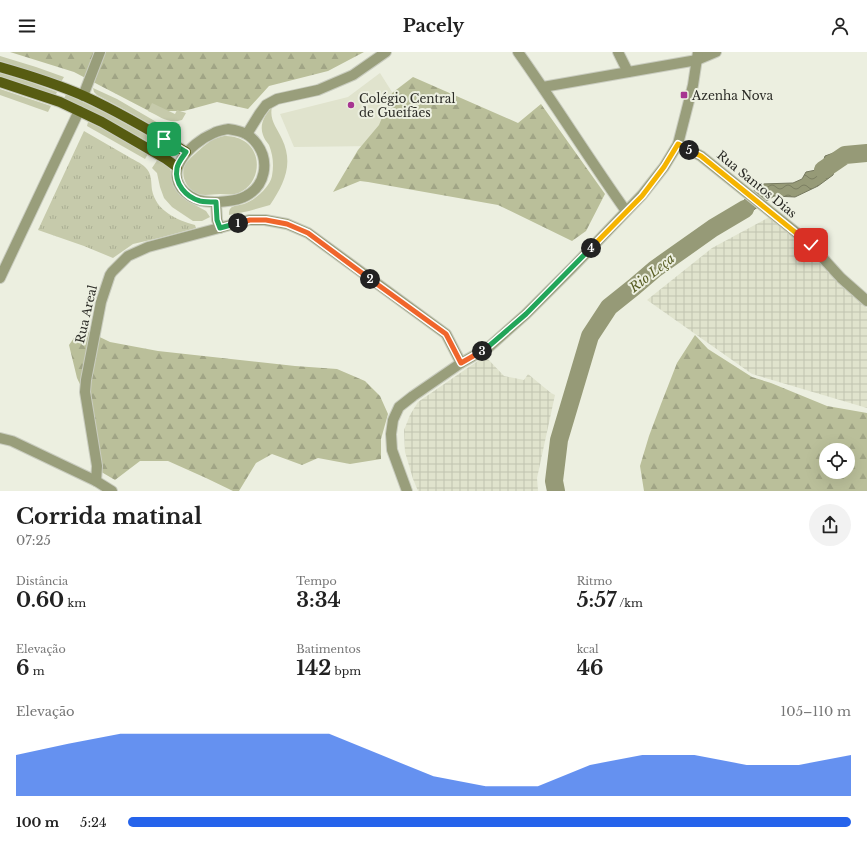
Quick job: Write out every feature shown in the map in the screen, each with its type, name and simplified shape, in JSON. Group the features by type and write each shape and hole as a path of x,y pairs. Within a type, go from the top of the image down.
{"main road":[{"path":"0,67 53,84 83,96 122,115 186,152"},
{"path":"0,82 79,110 166,159 177,167"}],"street":[{"path":"83,96 100,52"},
{"path":"247,134 266,105 277,99 318,90 353,75 386,52"},
{"path":"518,52 626,211"},
{"path":"618,52 628,72"},
{"path":"543,87 628,72 716,52"},
{"path":"407,491 392,450 391,434 393,420 399,407 461,363 489,346 526,314 642,196 664,167 678,144 693,85 698,56"},
{"path":"0,278 79,110"},
{"path":"228,130 247,134 260,149 265,163 261,180 253,192 241,199 216,202 202,202 186,194 178,183 177,167 186,152 214,133 228,130"},
{"name":"Rua Santos Dias","path":"678,144 701,156 803,238 841,278 867,301"},
{"path":"216,202 217,220 220,228"},
{"name":"Rua Areal","path":"96,481 97,466 85,392 101,302 110,275 120,263 128,256 148,248 250,220 266,220 287,224 308,233 446,334 461,363"},
{"path":"0,438 12,442 96,481 112,491"}],"shaded area":[{"name":"Colégio Central de Gueifães","path":"380,73 392,92 375,146 294,147 280,114 348,97"},
{"path":"777,213 867,308 867,408 752,374 647,300 712,248"},
{"path":"485,356 504,376 524,380 528,374 555,395 537,478 538,491 418,491 405,452 404,430 410,415 418,402"}],"green space":[{"path":"10,52 364,52 328,71 269,86 248,109 217,102 184,111 168,111 160,116 74,72"},
{"path":"0,56 64,77 61,82 0,61"},
{"path":"0,73 57,92 55,96 30,86 0,77"},
{"path":"413,77 518,123 541,104 605,194 586,231 572,241 498,205 368,182 360,181 333,192 358,150 379,125 392,93"},
{"path":"93,88 117,99 165,127 162,131 97,95"},
{"path":"0,89 51,106 48,112 0,95"},
{"path":"66,94 108,114 157,141 154,145 102,116 64,99"},
{"path":"152,103 175,114 177,110 186,113 182,120 177,121 161,118 148,111"},
{"path":"272,107 271,112 273,120 286,148 286,174 270,205 229,215 231,208 244,204 253,199 265,189 271,180 273,168 272,156 269,145 263,136 262,123"},
{"path":"88,122 106,130 148,154 145,159 87,126"},
{"path":"84,131 147,169 150,175 154,197 158,204 168,214 195,225 196,228 133,244 113,258 38,230"},
{"path":"224,136 244,141 251,147 257,162 254,178 243,191 235,194 204,195 195,193 186,183 183,175 185,165 209,142"},
{"path":"158,159 168,166 171,171 174,185 179,194 186,200 206,211 210,217 202,221 193,221 172,207 164,198 157,173 152,168"},
{"path":"81,328 110,342 158,351 295,366 337,369 365,381 380,396 388,414 381,439 381,459 350,464 318,458 302,465 272,454 256,463 239,491 233,491 168,461 140,461 115,480 98,470 89,452 88,401 77,378 69,345"},
{"path":"695,335 708,349 752,377 771,383 827,406 867,413 867,491 644,491 640,466 649,436 677,363"}],"water":[{"path":"839,151 844,158 834,165 835,168 833,175 818,186 795,197 774,196 730,226 722,218 738,206 761,184 793,183 802,179 806,172 821,169 825,156"}],"waterway":[{"name":"Rio Leça","path":"823,170 845,155 867,153"},
{"name":"Rio Leça","path":"556,491 554,481 559,440 590,336 609,307 655,269 713,228 745,209"}],"place":[{"name":"Azenha Nova","path":"684,95"},
{"name":"Colégio Central de Gueifães","path":"351,105"}],"route":[{"path":"164,139 186,152 177,167 178,183 186,194 193,198 202,202 216,202 217,220 220,228 250,220 266,220 287,224 308,233 446,334 461,363 489,346 526,314 572,268 642,196 664,167 678,144 701,156 811,245"}]}
